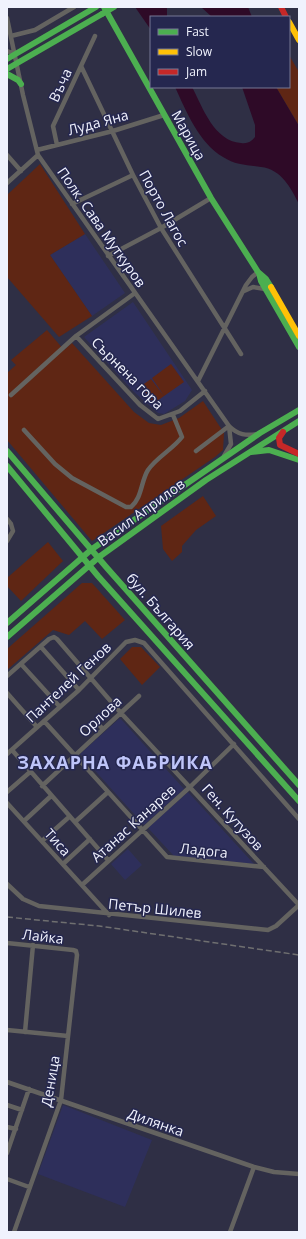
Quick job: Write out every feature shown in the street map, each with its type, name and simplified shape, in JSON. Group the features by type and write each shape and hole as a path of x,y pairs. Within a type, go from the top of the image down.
{"main road":[{"path":"7,59 96,7"},
{"name":"Марица","path":"104,7 211,198 258,272 299,347"},
{"path":"7,69 114,7"},
{"path":"281,7 286,16"},
{"path":"290,23 297,33 299,40"},
{"path":"7,74 18,80 20,84"},
{"name":"Марица","path":"258,272 266,279 299,336"},
{"name":"Васил Априлов","path":"7,623 92,549 260,433 299,410"},
{"name":"Васил Априлов","path":"7,637 99,557 248,452 299,421"},
{"path":"284,430 279,438 280,445 299,454"},
{"path":"248,452 269,450 299,460"},
{"name":"бул. България","path":"7,451 299,785"},
{"name":"бул. България","path":"7,466 82,557 299,800"},
{"path":"249,745 257,738"}],"street":[{"path":"11,36 35,30 74,7"},
{"name":"Полк. Сава Муткуров","path":"7,18 20,84 37,153 229,426"},
{"name":"Въча","path":"57,145 53,126 95,36"},
{"path":"7,51 15,54"},
{"name":"Порто Лагос","path":"81,66 133,175 161,228 241,354"},
{"name":"Луда Яна","path":"37,153 57,145 113,131 164,115"},
{"path":"7,184 37,153"},
{"path":"7,155 21,171"},
{"path":"72,204 133,175"},
{"path":"108,256 161,228 211,198"},
{"path":"198,381 250,279 258,272"},
{"path":"243,292 253,287 266,289"},
{"name":"Сърнена гора","path":"11,395 76,336 135,293"},
{"name":"Сърнена гора","path":"76,336 148,413 158,419 173,415 205,391"},
{"path":"24,430 55,464 72,478 126,507 131,507 137,499 145,475 151,466 182,437 173,415"},
{"path":"229,426 240,434 250,435 260,433"},
{"path":"196,451 229,426"},
{"path":"222,459 231,444 229,426"},
{"path":"7,519 11,524 13,531 7,541"},
{"name":"Ген. Кутузов","path":"40,647 54,637 91,677 120,712 191,786 299,905"},
{"name":"Пантелей Генов","path":"7,754 79,690 126,642 135,640 144,643 234,744"},
{"path":"7,676 40,647 79,690"},
{"path":"21,664 60,707"},
{"path":"7,693 37,727"},
{"name":"Орлова","path":"42,786 139,696"},
{"path":"44,721 143,830"},
{"path":"96,722 103,729"},
{"path":"234,744 299,819"},
{"name":"Атанас Канарев","path":"82,884 191,786 234,744"},
{"path":"12,750 108,860"},
{"path":"7,792 30,772"},
{"path":"75,822 108,792"},
{"path":"24,821 51,796"},
{"name":"Тиса","path":"7,803 109,914"},
{"path":"42,841 69,817"},
{"name":"Ладога","path":"143,830 167,857 264,867"},
{"path":"63,864 90,840"},
{"name":"Петър Шилев","path":"7,884 23,899 31,904 109,914 268,930 276,926 299,905"},
{"name":"Лайка","path":"7,943 33,945 76,952"},
{"path":"24,1032 33,945"},
{"name":"Деница","path":"14,1232 61,1100 76,952"},
{"path":"7,1030 68,1036"},
{"name":"Дилянка","path":"7,1082 254,1168 274,1172 299,1174"},
{"path":"7,1153 29,1089"},
{"path":"7,1105 22,1110"},
{"path":"7,1127 16,1129"},
{"path":"230,1232 254,1168"},
{"path":"7,1179 29,1187"}],"shaded area":[{"path":"135,7 167,7 167,16 150,16 150,29"},
{"path":"201,7 248,7 252,16 211,16"},
{"path":"290,57 299,72 299,126 277,88 290,88"},
{"path":"175,88 192,88 210,122 217,130 232,141 245,143 249,142 255,137 255,125 242,88 277,88 299,126 299,204 289,186 280,175 274,171 232,162 214,151 194,126"},
{"path":"40,164 85,234 50,255 92,316 59,337 7,277 7,195"},
{"path":"85,234 125,293 92,316 50,255"},
{"path":"133,302 192,390 185,401 164,414 158,413 134,392 84,337"},
{"path":"47,330 64,350 72,343 134,412 149,423 161,425 179,418 203,401 224,433 223,450 215,457 92,541 7,440 7,373 16,365 11,360"},
{"path":"171,364 184,382 164,396 152,378"},
{"path":"151,379 164,396 153,404 141,386"},
{"path":"203,496 216,516 196,530 182,546 182,552 172,561 163,549 161,526"},
{"path":"48,542 63,561 21,601 7,586 7,578"},
{"path":"82,583 92,583 125,620 102,639 85,621 69,635 53,630 7,670 7,649"},
{"path":"132,647 141,647 160,667 142,685 120,659"},
{"path":"120,718 184,789 144,825 80,754"},
{"path":"188,792 254,864 174,856 148,828"},
{"path":"128,849 142,865 125,880 111,864"},
{"path":"63,1105 152,1140 125,1207 38,1174"}],"railway":[{"path":"7,917 99,926 299,955"}],"traffic: fast":[{"path":"7,59 96,7"},
{"path":"104,7 211,198 258,272 266,279 271,287"},
{"path":"102,14 114,7"},
{"path":"7,69 102,14"},
{"path":"7,74 18,80 21,84"},
{"path":"259,273 261,281 299,347"},
{"path":"92,549 260,433 299,410"},
{"path":"99,557 206,480 299,421"},
{"path":"251,452 269,450 299,460"},
{"path":"7,451 107,568 299,785"},
{"path":"7,466 98,576 299,801"},
{"path":"7,623 92,549"},
{"path":"7,637 99,557"}],"traffic: slow":[{"path":"290,24 299,40"},
{"path":"271,287 299,336"}],"traffic: jam":[{"path":"281,7 286,16"},
{"path":"283,432 279,438 280,445 299,454"}],"district":[{"name":"ЗАХАРНА ФАБРИКА","path":"115,762"}]}
